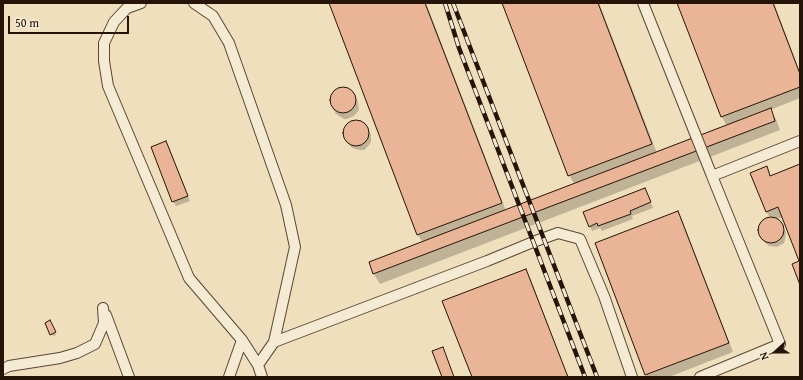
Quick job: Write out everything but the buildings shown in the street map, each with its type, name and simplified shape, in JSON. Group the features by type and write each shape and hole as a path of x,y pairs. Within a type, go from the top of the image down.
{"lane":[{"path":"141,3 127,8 114,22 104,43 104,61 108,86 189,278 242,340 258,365 262,377"},
{"path":"194,3 213,16 229,43 286,205 295,247 274,342 258,365"},
{"path":"643,3 780,344 700,377"},
{"path":"712,176 800,141"},
{"path":"274,342 487,262 558,233 580,239 604,296 632,377"},
{"path":"3,369 10,366 60,358 77,353 95,344 104,323 103,308 129,377"},
{"path":"229,377 242,340"}],"railway":[{"path":"445,3 459,48 585,377"},
{"path":"453,3 597,377"}]}
